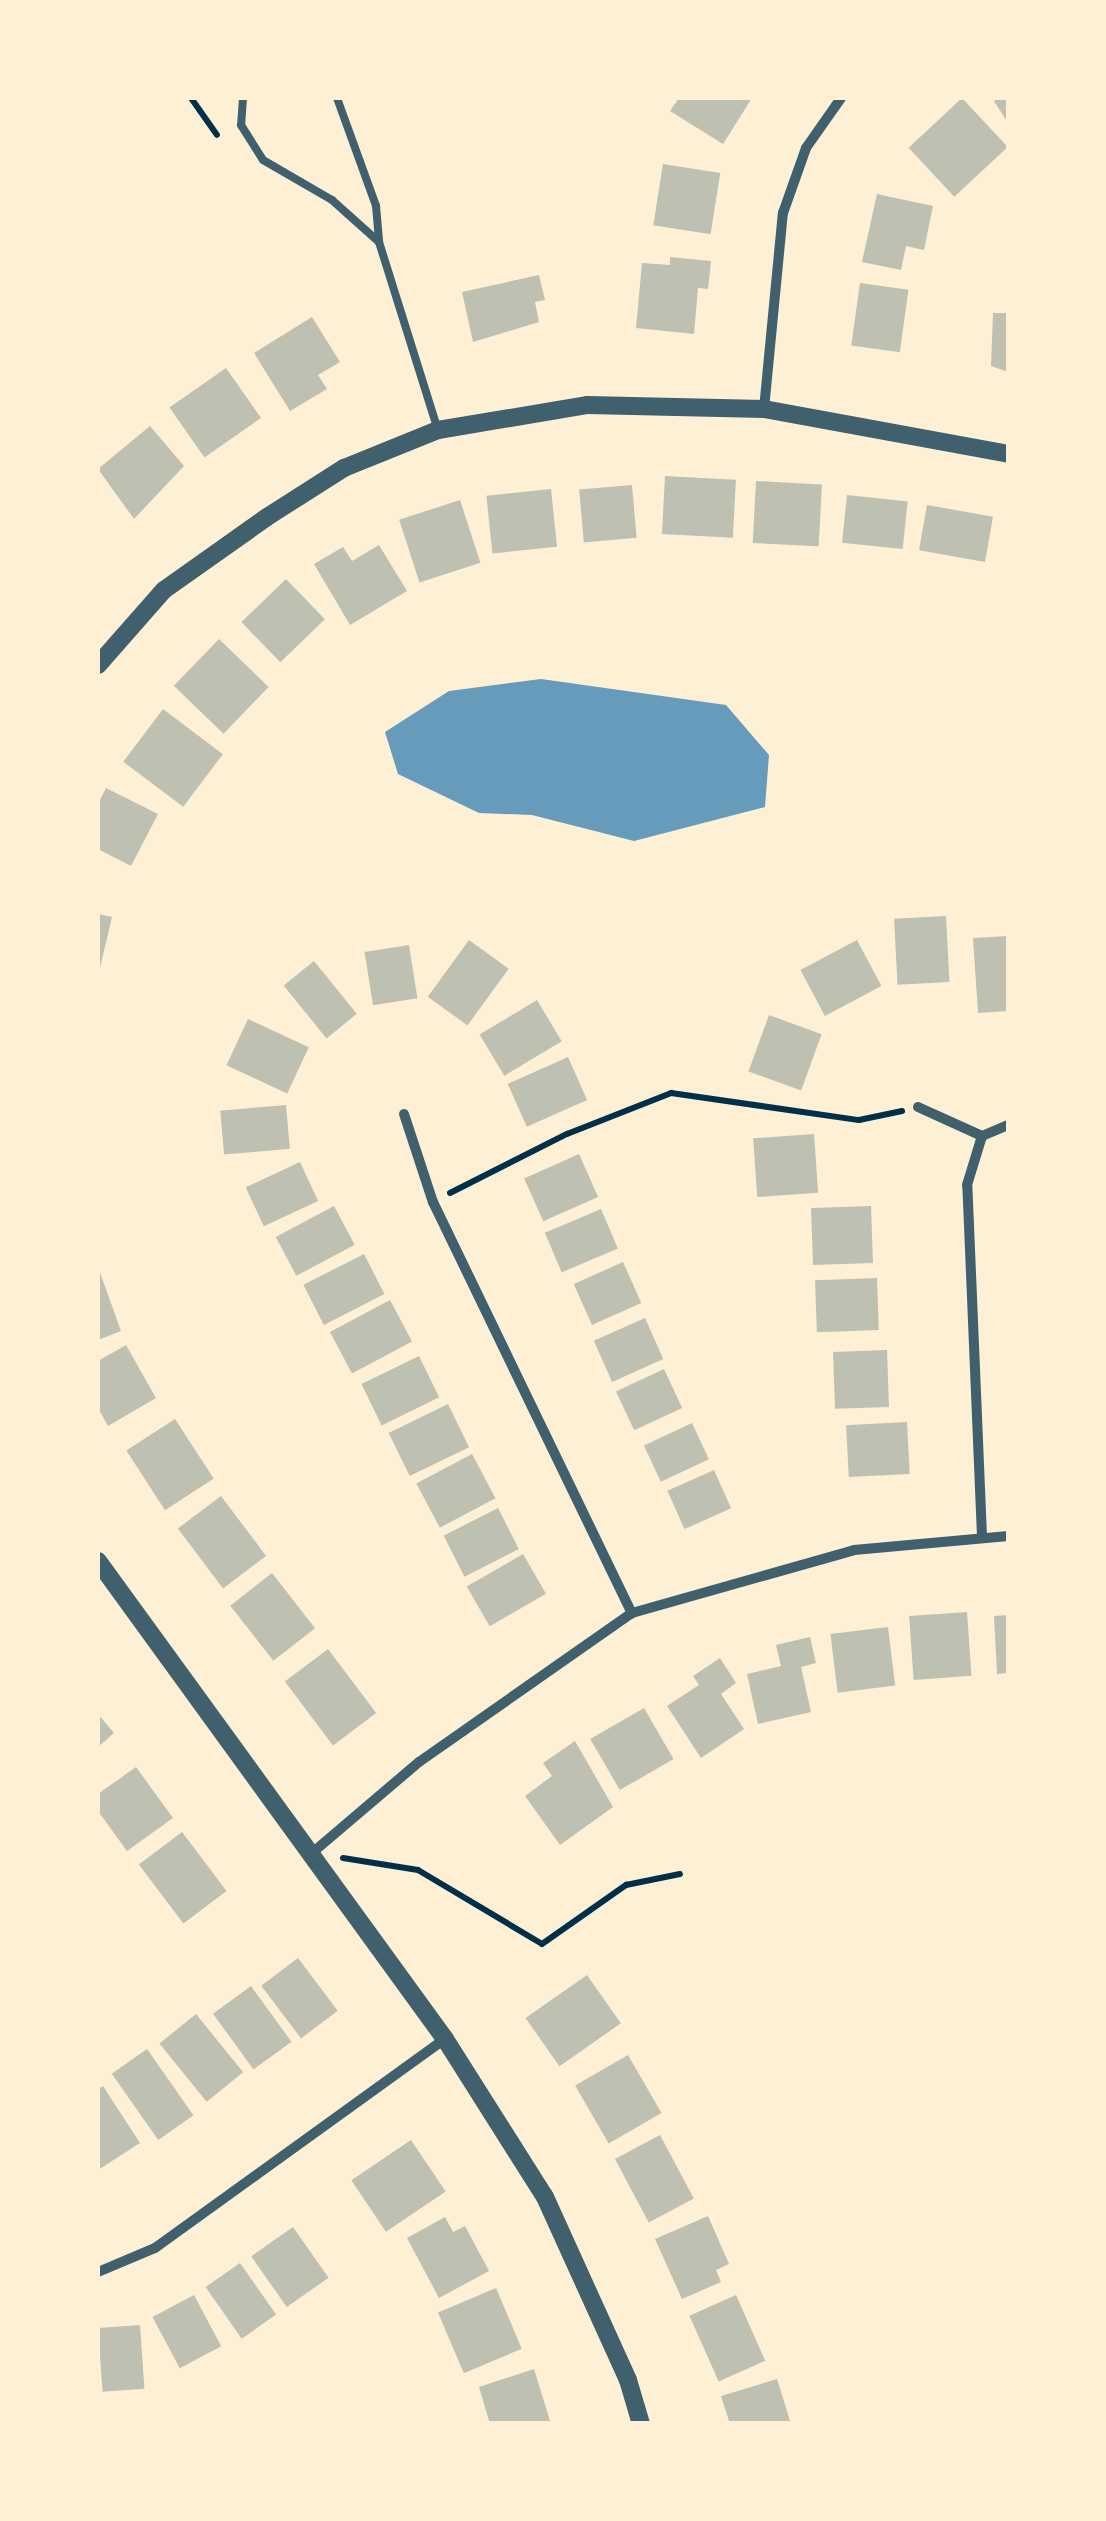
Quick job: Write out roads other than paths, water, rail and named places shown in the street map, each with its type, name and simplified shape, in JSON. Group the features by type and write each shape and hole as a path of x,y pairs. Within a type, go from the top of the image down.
{"street":[{"path":"764,408 782,212 806,148 841,98"},
{"path":"98,665 164,590 267,516 344,468 438,430 588,404 764,408 1008,454"},
{"path":"918,1108 982,1136 1008,1126"},
{"path":"404,1114 433,1202 632,1613"},
{"path":"982,1136 967,1186 982,1536"},
{"path":"312,1853 420,1762 632,1613 854,1550 1008,1536"},
{"path":"98,1562 445,2039 544,2197 628,2380 641,2424"},
{"path":"98,2272 155,2248 445,2039"}],"lane":[{"path":"243,98 241,125 263,160 332,200 380,242"},
{"path":"337,98 376,206 380,242 438,430"}],"water":[{"path":"541,679 726,705 769,755 765,807 634,841 532,815 479,813 398,774 385,732 449,691"}]}
